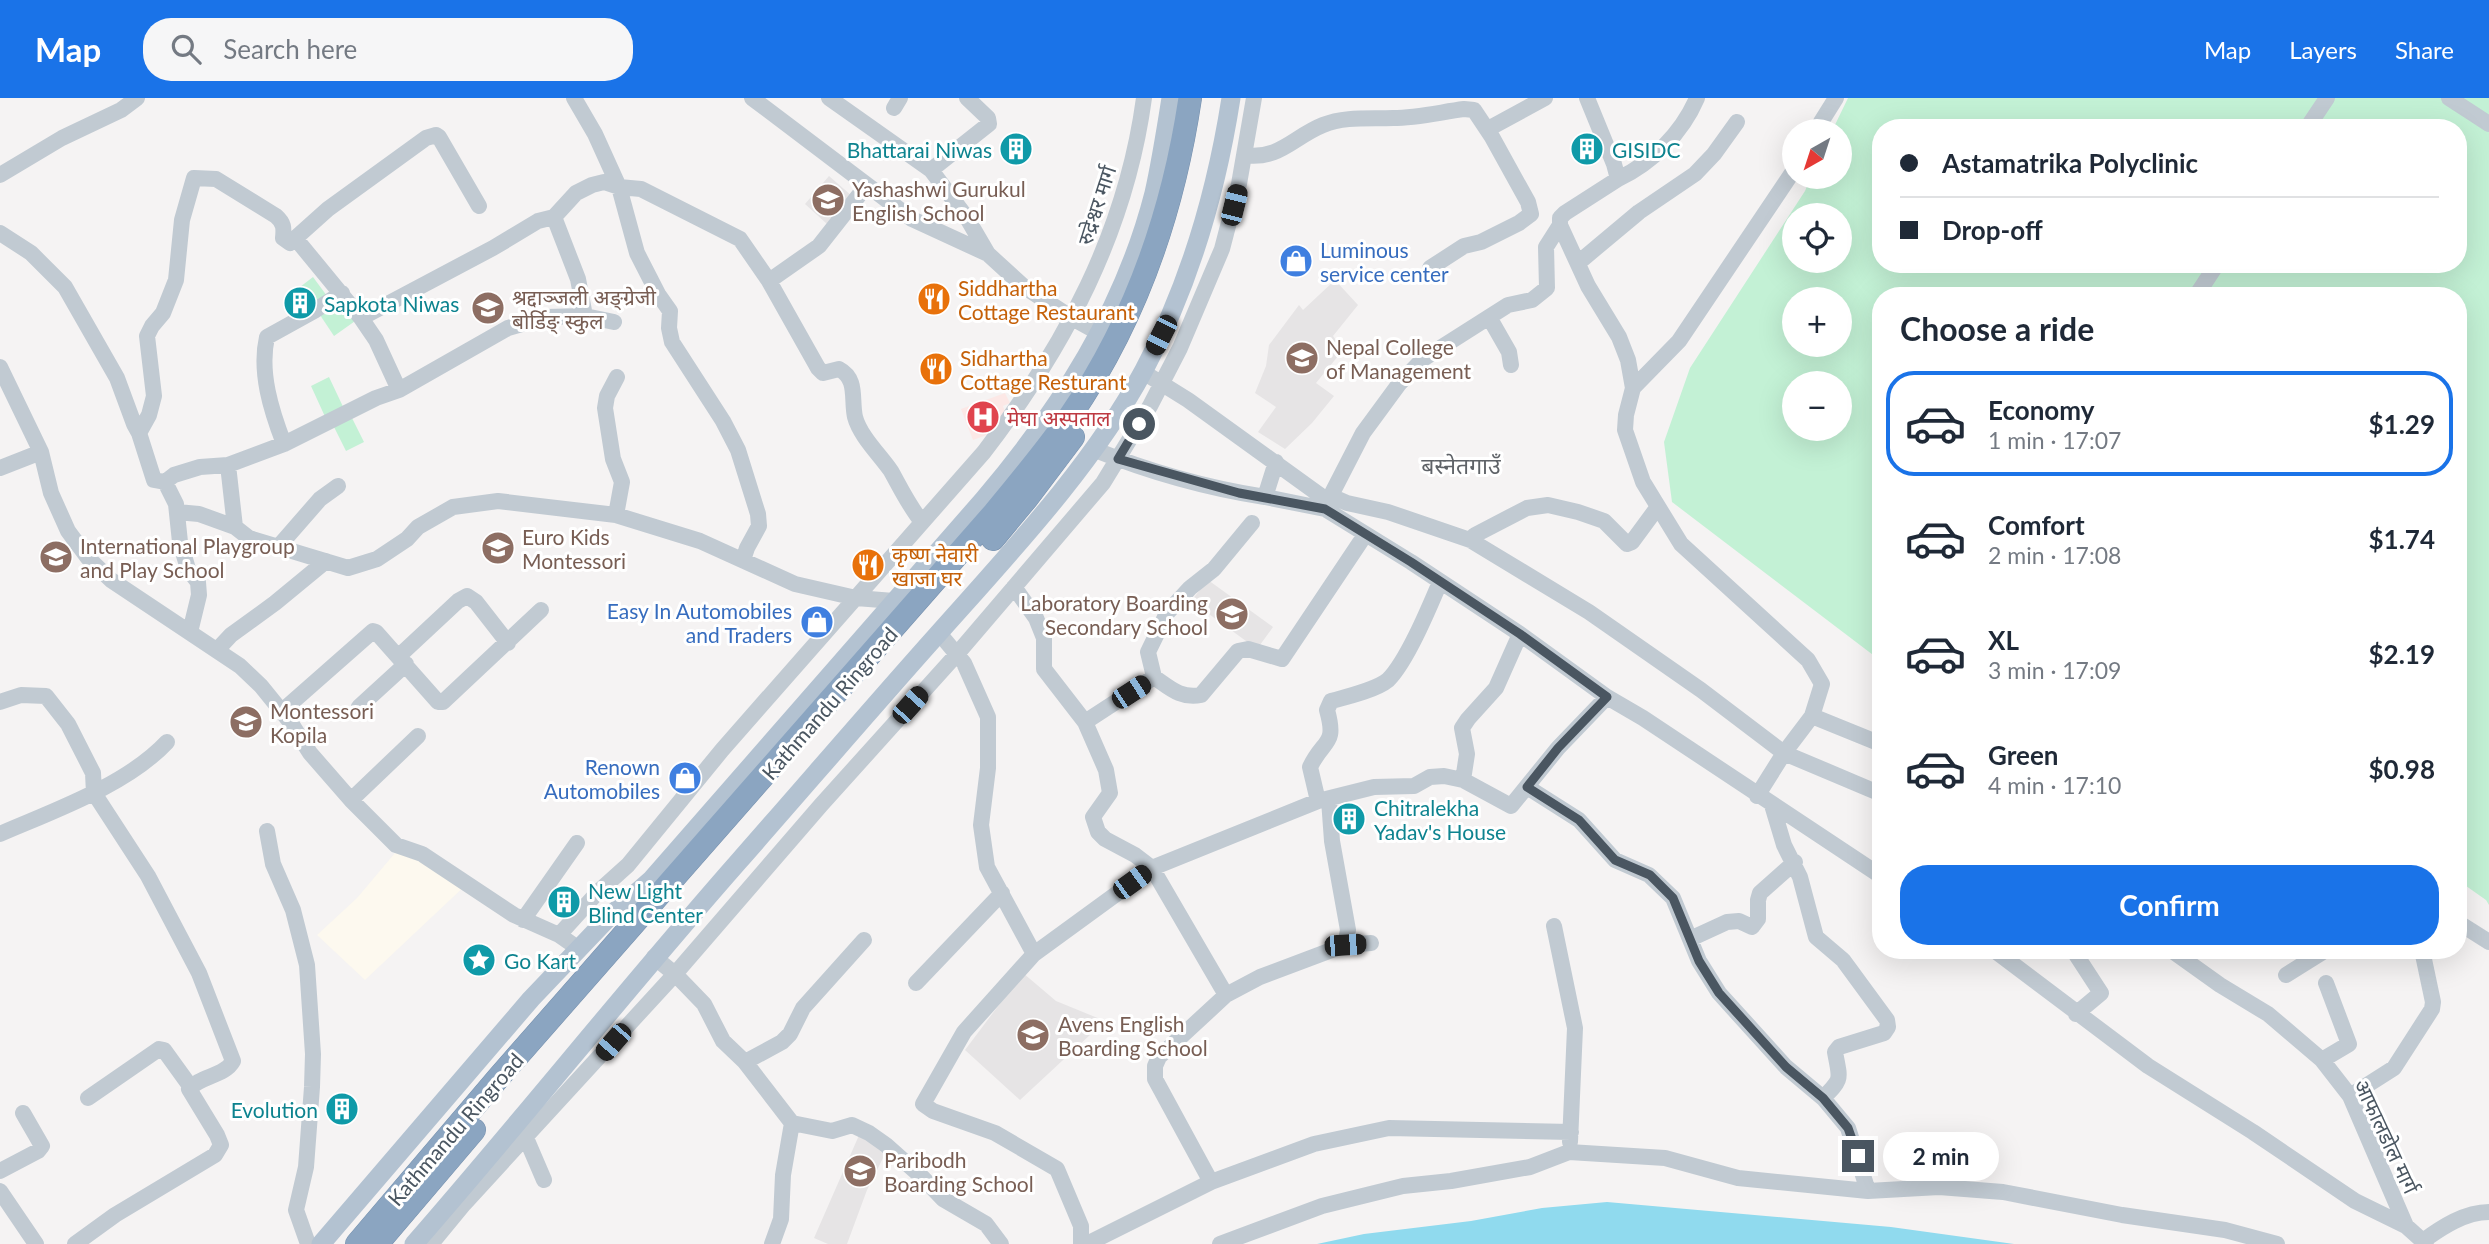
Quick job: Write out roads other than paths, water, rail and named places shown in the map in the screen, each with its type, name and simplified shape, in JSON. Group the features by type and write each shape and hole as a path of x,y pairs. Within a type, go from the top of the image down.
{"highway":[{"name":"Kathmandu Ringroad","path":"357,1244 499,1077 986,523 1069,418 1109,352 1136,297 1167,211 1190,98"},
{"name":"Kathmandu Ringroad","path":"377,1244 639,940 1002,528 1062,452 1111,378 1158,282 1177,230 1205,98"}],"main road":[{"path":"321,1244 531,999 611,915 651,880 999,481 1035,436 1073,382 1101,334 1119,295 1144,226 1159,167 1171,98"},
{"path":"414,1244 503,1142 654,957 1024,537 1093,449 1143,372 1193,260 1215,183 1231,98"}],"street":[{"path":"0,175 62,138 121,110 137,98"},
{"path":"574,98 595,134 619,187 637,253 670,311 672,342 723,421 738,450 758,514 759,526 743,560"},
{"path":"752,98 912,219 988,254"},
{"path":"931,170 989,124 988,118 967,98"},
{"name":"रुद्रेश्वर मार्ग","path":"559,935 598,892 628,865 722,751 984,452 1022,402 1085,295 1103,254 1123,197 1135,151 1144,98"},
{"path":"431,1244 464,1204 675,974 821,805 957,654 1103,483 1181,348 1222,249 1239,184 1254,98"},
{"path":"1488,129 1545,98"},
{"path":"1587,98 1618,179"},
{"path":"1697,98 1689,116 1668,142 1639,166 1565,213 1560,218 1560,225 1588,286 1619,337 1628,360 1633,388 1625,430 1643,482 1657,508 1693,558 1808,660 1822,684 1812,716 1784,753 1757,796"},
{"path":"1820,98 1825,106 1822,119"},
{"path":"1824,119 1836,98"},
{"path":"2313,119 2327,98"},
{"path":"2449,98 2489,124"},
{"path":"834,99 931,170 967,218 988,254 1023,286 1101,334"},
{"path":"1244,155 1278,152 1322,125 1361,118 1393,118 1474,110 1488,129 1528,202 1531,214 1520,223 1481,242 1464,246 1430,268"},
{"path":"1578,263 1639,212 1695,174 1714,154 1737,122"},
{"path":"139,433 149,415 154,396 147,336 163,313 176,280 182,220 194,178 216,179 276,216 281,220 283,238 290,243 357,187 426,138 436,135 479,206"},
{"path":"361,318 493,248 538,220 554,216 576,193 592,185 604,182 619,187 642,189 740,239 769,281 818,368 823,373 839,369 847,373 853,386 855,418 922,522"},
{"path":"769,281 819,246 867,185"},
{"path":"1633,388 1679,341 1782,188"},
{"path":"554,216 578,279 585,316"},
{"path":"1328,502 1363,433 1399,384 1423,359 1508,305 1532,300 1547,288 1546,247 1560,225"},
{"path":"0,233 31,253 65,287 117,378 154,480 165,482 174,475 200,467 228,465 284,444 376,398 399,390 508,328 546,317 585,316 614,322"},
{"path":"296,239 361,318 376,340 399,390"},
{"path":"284,444 270,406 263,353 267,337 342,293"},
{"path":"1489,317 1509,352 1511,365"},
{"path":"0,368 41,452 51,493 68,531 88,558 111,580 240,666 261,686 310,753 351,800 396,845 422,854 523,919 559,935 579,949"},
{"path":"1143,372 1162,382 1276,462 1365,535 1520,634 1607,697 1643,718 1872,870"},
{"path":"616,515 622,482 613,459 605,408 607,396 617,377"},
{"path":"1093,449 1118,459 1239,493 1347,503 1388,512 1470,540 1589,612 1702,690 1784,753 1872,790"},
{"path":"0,468 41,452"},
{"path":"1265,497 1276,462"},
{"path":"228,465 235,527"},
{"path":"165,482 176,504 180,542 188,569 198,582 199,595 190,632"},
{"path":"279,546 320,499 338,486"},
{"path":"177,512 199,514 235,527 250,538 348,568 377,559 407,539 418,527 453,508 498,501 616,515 700,541 795,584 856,598 894,601"},
{"path":"1470,540 1527,508 1548,505 1604,522 1627,544 1632,542 1657,508"},
{"path":"1252,523 1214,569 1190,588 1167,613 1148,652 1154,677 1183,697 1201,695 1238,651 1248,649 1282,659 1365,535"},
{"path":"217,650 231,635 326,561"},
{"path":"1345,945 1348,930 1332,841 1323,800 1310,766 1332,736 1327,710 1331,701 1358,694 1387,681 1407,651 1440,582"},
{"path":"1014,587 1036,618 1044,638 1044,669 1085,722 1106,770 1110,793 1093,817 1098,832 1152,868 1226,995"},
{"path":"359,708 458,601 467,596 476,603 508,643"},
{"path":"281,712 373,631 403,660 438,702 443,702 541,610"},
{"path":"939,633 964,663 988,717 988,768 981,825 987,867 1034,954"},
{"path":"1463,780 1467,754 1462,728 1496,688 1520,634"},
{"path":"1085,722 1154,677"},
{"path":"0,702 21,695 46,695 68,724 93,772 94,793 148,876 199,973 233,1061 229,1067 190,1086"},
{"path":"1081,1244 1081,1226 1056,1169 995,1133 933,1111 923,1104 964,1031 1034,954 1152,868 1323,800 1374,787 1413,786 1430,777 1444,776 1463,780 1511,806 1558,748 1607,697"},
{"path":"1812,716 1872,740"},
{"path":"351,800 418,736"},
{"path":"0,834 94,793 155,755 167,742"},
{"path":"1527,787 1579,820 1615,860 1650,875 1673,898 1699,961 1719,993 1786,1067 1823,1098 1848,1128 1868,1191"},
{"path":"1772,805 1784,845 1795,862 1816,937 1843,960 1887,1020 1888,1027 1884,1033 1839,1047 1835,1052 1838,1083 1823,1098"},
{"path":"267,831 273,864 293,910 307,965 313,1087 306,1167 296,1210 308,1244"},
{"path":"523,919 578,844"},
{"path":"1690,939 1727,922 1739,921 1752,926 1758,919 1760,893 1795,862"},
{"path":"916,983 1002,893"},
{"path":"1554,926 1575,1028 1569,1152"},
{"path":"2467,928 2489,942"},
{"path":"745,1062 771,1050 790,1034 803,1008 864,940"},
{"path":"1211,1182 1155,1079 1155,1066 1159,1057 1226,995 1259,977 1345,945 1371,943"},
{"path":"654,957 704,1004 723,1041 745,1062 792,1123 832,1131 852,1125 869,1133 923,1178 943,1199 986,1224 1001,1244"},
{"path":"2006,959 2148,1066 2355,1201 2406,1226"},
{"path":"2076,1014 2101,993 2079,959"},
{"name":"आफालडोल मार्ग","path":"2184,959 2268,1014 2322,1060 2350,1096 2406,1226 2425,1243"},
{"path":"2286,975 2312,959"},
{"path":"2350,1096 2394,1068 2432,1009 2433,1002 2424,959"},
{"path":"2322,1060 2349,1044 2326,983"},
{"path":"75,1244 116,1215 215,1155 221,1145 218,1135 190,1093 190,1086 164,1051 159,1049 88,1098"},
{"path":"0,1171 38,1151 41,1146 23,1113"},
{"path":"772,1244 781,1219 783,1175 792,1123"},
{"path":"1087,1244 1211,1182 1314,1144 1388,1128 1571,1132"},
{"path":"526,1138 544,1180"},
{"path":"1220,1244 1322,1206 1403,1186 1451,1181 1530,1167 1569,1152 1665,1158 1738,1178 1868,1191 1939,1187 2003,1192 2122,1216 2225,1230 2277,1244"},
{"path":"0,1191 36,1244"},
{"path":"2425,1243 2457,1220 2479,1212 2489,1212"}],"water":[{"path":"1607,1202 1891,1227 2014,1244 1317,1244 1364,1234 1471,1221 1542,1208"}],"place":[{"name":"Bhattarai Niwas","path":"1016,149"},
{"name":"GISIDC","path":"1587,149"},
{"name":"Yashashwi Gurukul English School","path":"828,200"},
{"name":"Luminous service center","path":"1296,261"},
{"name":"Siddhartha Cottage Restaurant","path":"934,299"},
{"name":"Sapkota Niwas","path":"300,303"},
{"name":"श्रद्दाञ्जली अङ्‍ग्रेजी बोर्डिङ् स्कुल","path":"488,308"},
{"name":"Nepal College of Management","path":"1302,358"},
{"name":"Sidhartha Cottage Resturant","path":"936,369"},
{"name":"मेघा अस्पताल","path":"983,417"},
{"name":"Euro Kids Montessori","path":"498,548"},
{"name":"International Playgroup and Play School","path":"56,557"},
{"name":"कृष्ण नेवारी खाजा घर","path":"868,565"},
{"name":"Laboratory Boarding Secondary School","path":"1232,614"},
{"name":"Easy In Automobiles and Traders","path":"817,622"},
{"name":"Montessori Kopila","path":"246,722"},
{"name":"Renown Automobiles","path":"685,778"},
{"name":"Chitralekha Yadav's House","path":"1349,819"},
{"name":"New Light Blind Center","path":"564,902"},
{"name":"Go Kart","path":"479,960"},
{"name":"Avens English Boarding School","path":"1033,1035"},
{"name":"Evolution","path":"342,1109"},
{"name":"Paribodh Boarding School","path":"860,1171"}],"district":[{"name":"बस्नेतगाउँ","path":"1461,465"}]}
